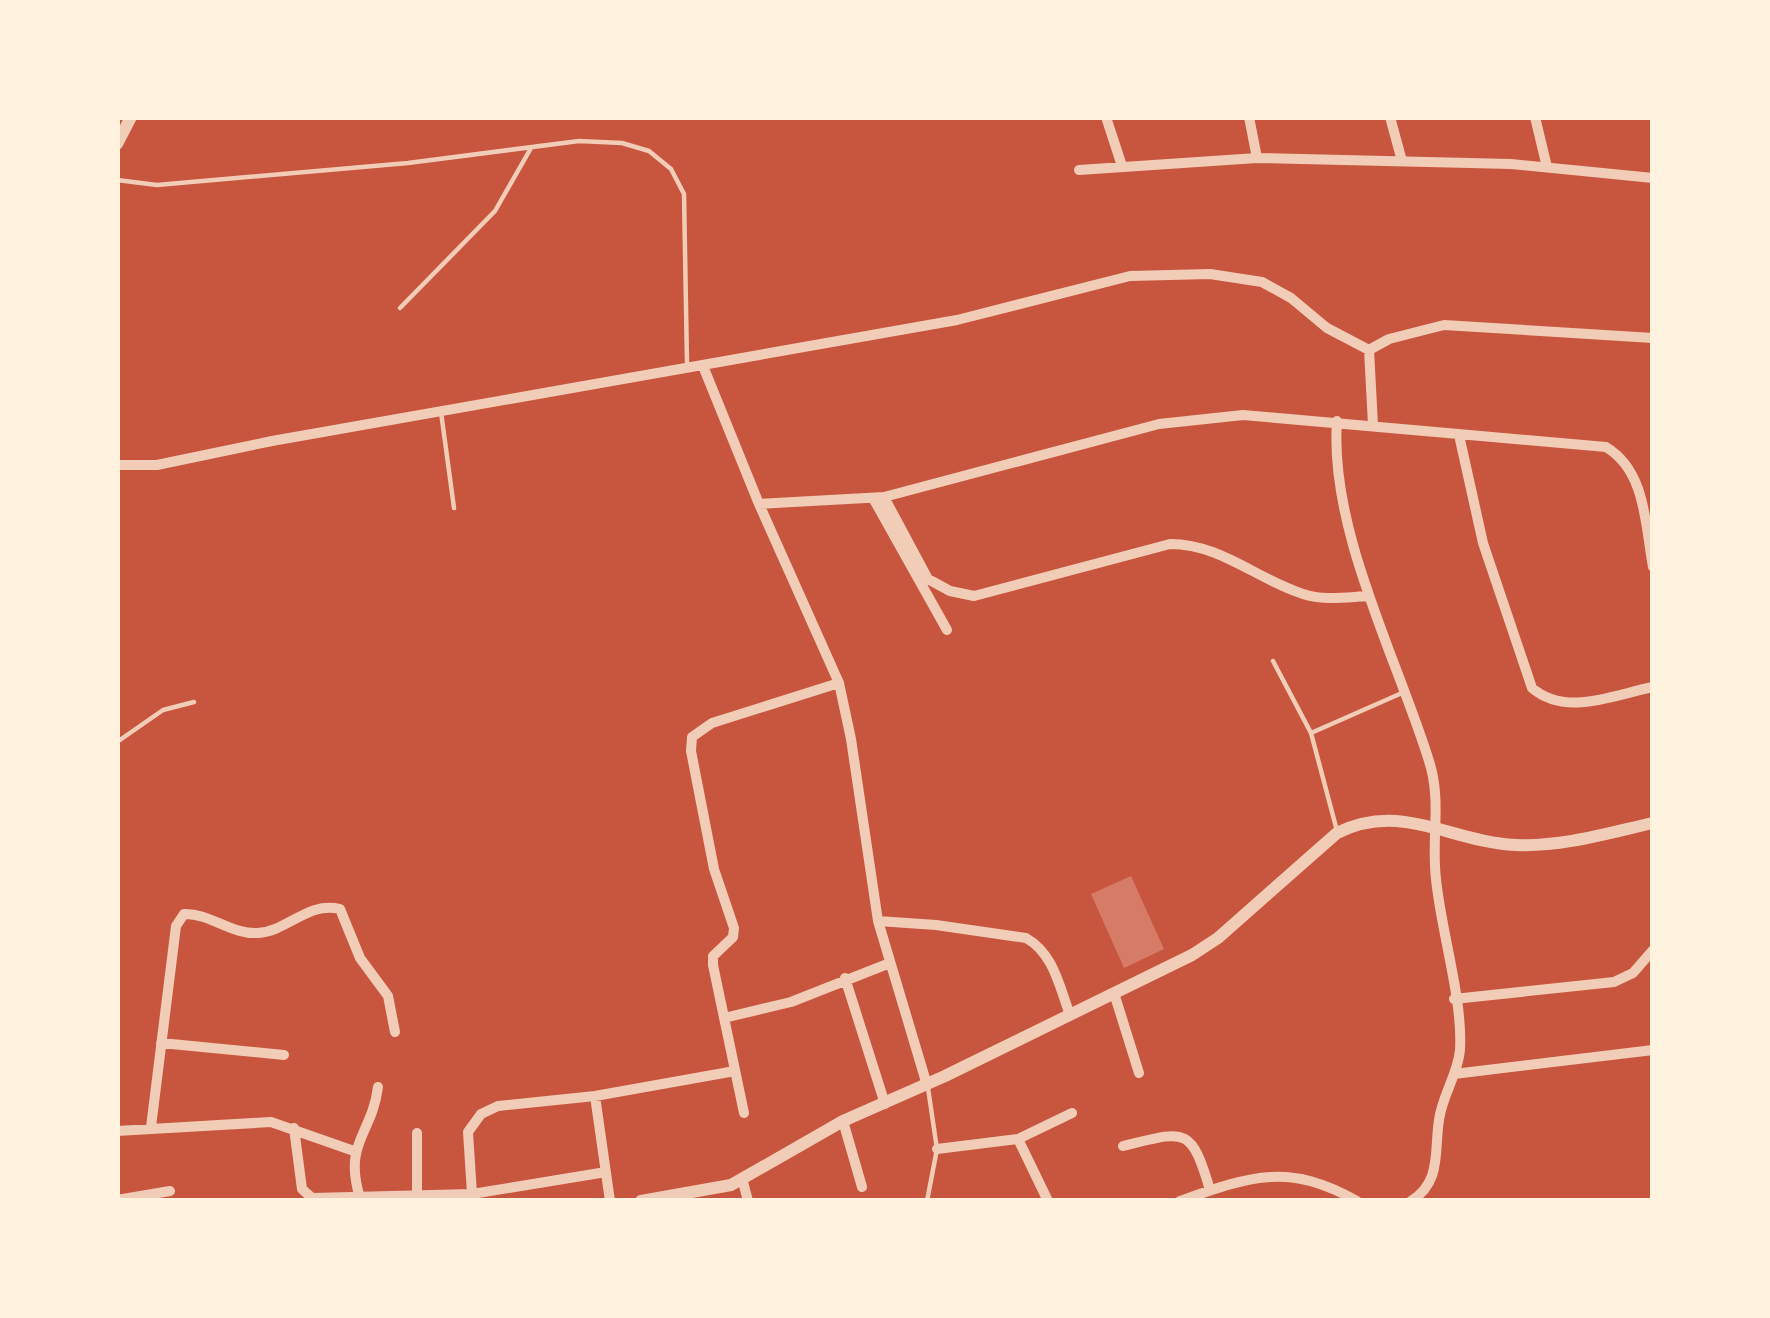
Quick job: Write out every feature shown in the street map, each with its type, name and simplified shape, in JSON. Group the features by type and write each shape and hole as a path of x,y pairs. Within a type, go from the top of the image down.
{"street":[{"path":"117,144 131,117"},
{"path":"1106,117 1122,166"},
{"path":"1250,117 1257,158"},
{"path":"1390,117 1402,161"},
{"path":"1535,117 1547,166"},
{"path":"1079,170 1257,158 1547,166 1653,178"},
{"path":"117,465 157,465 957,320 1130,276 1224,275 1262,282 1291,298 1327,328 1369,350"},
{"path":"1369,350 1389,339 1444,325 1653,338"},
{"path":"1369,350 1372,425"},
{"path":"704,366 839,683 878,921 927,1084"},
{"path":"759,504 879,498 1159,424 1243,415 1337,421 1606,447 1634,473 1653,567"},
{"path":"1337,421 1335,466 1369,596 1432,773 1436,878 1460,1046 1439,1120 1432,1180 1411,1201"},
{"path":"1459,435 1483,543 1532,688 1546,700 1564,705 1653,686"},
{"path":"879,498 928,578 950,591 974,596 1170,544 1206,548 1300,593 1321,598 1369,596"},
{"path":"879,498 946,630"},
{"path":"744,1113 713,956 734,937 734,928 715,869 692,737 712,723 839,683"},
{"path":"641,1201 717,1189 742,1178 843,1121 1192,955 1218,938 1337,833 1377,819 1398,819 1481,842 1519,845 1561,843 1653,823"},
{"path":"151,1127 176,926 184,914 262,933 328,906 340,909 352,943 383,985 394,1032"},
{"path":"878,921 1026,938 1047,956 1069,1012"},
{"path":"1454,999 1614,982 1633,973 1653,950"},
{"path":"724,1018 791,1002 890,963"},
{"path":"845,978 886,1104"},
{"path":"1114,992 1138,1073"},
{"path":"161,1043 284,1054"},
{"path":"1454,1074 1653,1050"},
{"path":"472,1194 468,1132 481,1114 498,1106 595,1096 735,1071"},
{"path":"360,1198 352,1166 354,1151 378,1087"},
{"path":"595,1096 610,1201"},
{"path":"937,1149 1018,1139 1072,1113"},
{"path":"843,1121 862,1187"},
{"path":"117,1131 271,1122 354,1151"},
{"path":"294,1128 306,1196 472,1194 606,1172"},
{"path":"417,1133 417,1198"},
{"path":"1123,1146 1173,1135 1187,1138 1197,1148 1210,1190"},
{"path":"1018,1139 1048,1201"},
{"path":"1180,1201 1279,1175 1316,1180 1357,1201"},
{"path":"742,1178 748,1201"},
{"path":"117,1200 170,1191"}],"lane":[{"path":"117,180 157,185 579,141 622,143 649,151 671,169 684,194 687,369"},
{"path":"400,308 495,211 531,148"},
{"path":"441,412 454,508"},
{"path":"1273,661 1311,733 1337,833"},
{"path":"1311,733 1402,693"},
{"path":"117,742 163,710 194,702"},
{"path":"927,1084 937,1149 928,1201"}],"building":[{"path":"1131,876 1164,949 1124,968 1091,894"}]}
